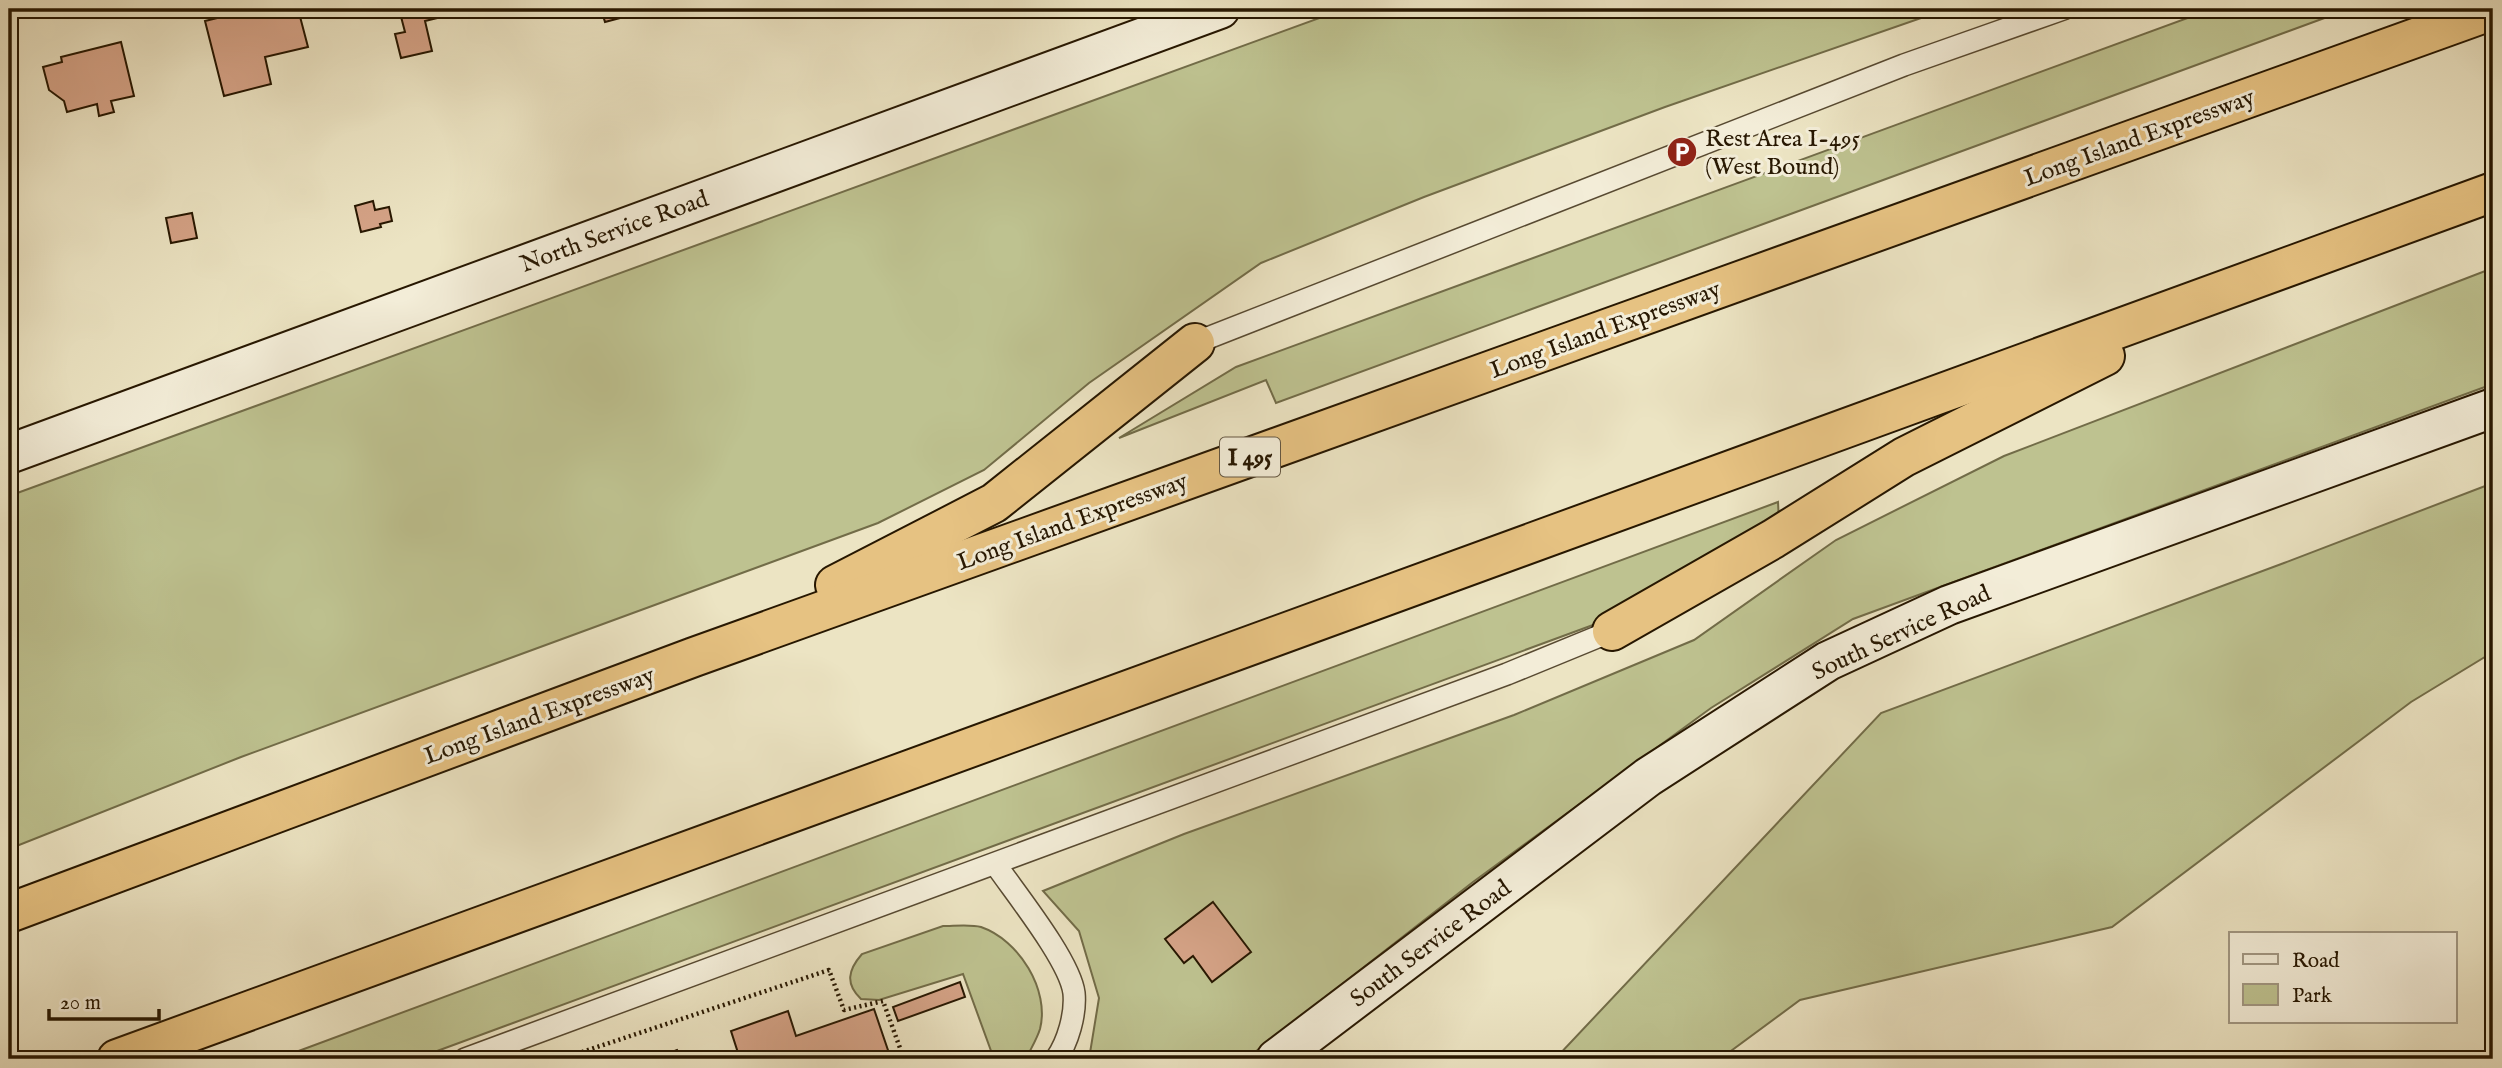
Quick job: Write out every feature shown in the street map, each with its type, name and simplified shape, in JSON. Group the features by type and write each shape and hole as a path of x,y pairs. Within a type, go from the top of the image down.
{"highway":[{"name":"Long Island Expressway","path":"9,913 694,657 2493,10"},
{"path":"117,1059 2493,192"},
{"path":"1612,631 1773,539 1904,457 2255,279"},
{"path":"694,657 994,503 1195,343"}],"main road":[{"name":"North Service Road","path":"9,454 1220,9"},
{"name":"South Service Road","path":"1276,1059 1647,777 1828,661 1949,605 2493,408"}],"lane":[{"path":"1195,343 1891,70 2063,9"},
{"path":"466,1059 996,865 1507,674 1612,631"},
{"path":"996,865 1065,965 1074,993 1071,1022 1064,1048 1056,1059"}],"path":[{"path":"561,1059 830,970 844,1010 883,1001 904,1059"}],"green space":[{"path":"1344,9 1947,9 1665,107 1424,197 1261,263 1089,383 984,470 878,523 241,757 9,849 9,496"},
{"path":"2212,9 2349,9 1276,403 1266,380 1119,438 1236,367"},
{"path":"2493,268 2493,384 1853,619 1711,708 1473,882 1246,1059 1089,1059 1099,998 1079,931 1043,891 1184,834 1514,715 1694,640 1836,540 2004,456"},
{"path":"2493,483 2493,652 2411,702 2112,927 1800,1000 1720,1059 1555,1059 1881,713"},
{"path":"1778,502 1779,522 1612,618 414,1059 277,1059"},
{"path":"943,926 981,927 1008,943 1028,968 1036,983 1042,1014 1039,1033 1026,1059 994,1059 963,974 879,1000 861,999 852,988 851,971 862,954"}],"building":[{"path":"254,9 298,9 308,47 265,57 271,84 224,96 205,21"},
{"path":"399,9 488,10 463,17 462,12 425,21 432,51 401,58 395,34 405,32"},
{"path":"601,9 638,9 639,13 605,22"},
{"path":"121,42 134,96 111,101 114,112 99,116 97,104 67,112 64,101 49,90 43,67 62,62 61,57"},
{"path":"373,201 375,210 389,207 392,221 361,232 355,206"},
{"path":"192,213 197,238 171,243 166,218"},
{"path":"1213,902 1251,952 1212,982 1193,956 1184,963 1165,939"},
{"path":"960,982 965,997 898,1021 893,1007"},
{"path":"874,1009 891,1059 731,1059 739,1056 731,1031 788,1011 796,1036"},
{"path":"677,1050 681,1059 653,1059"}],"place":[{"name":"Rest Area I-495 (West Bound)","path":"1682,152"}]}
